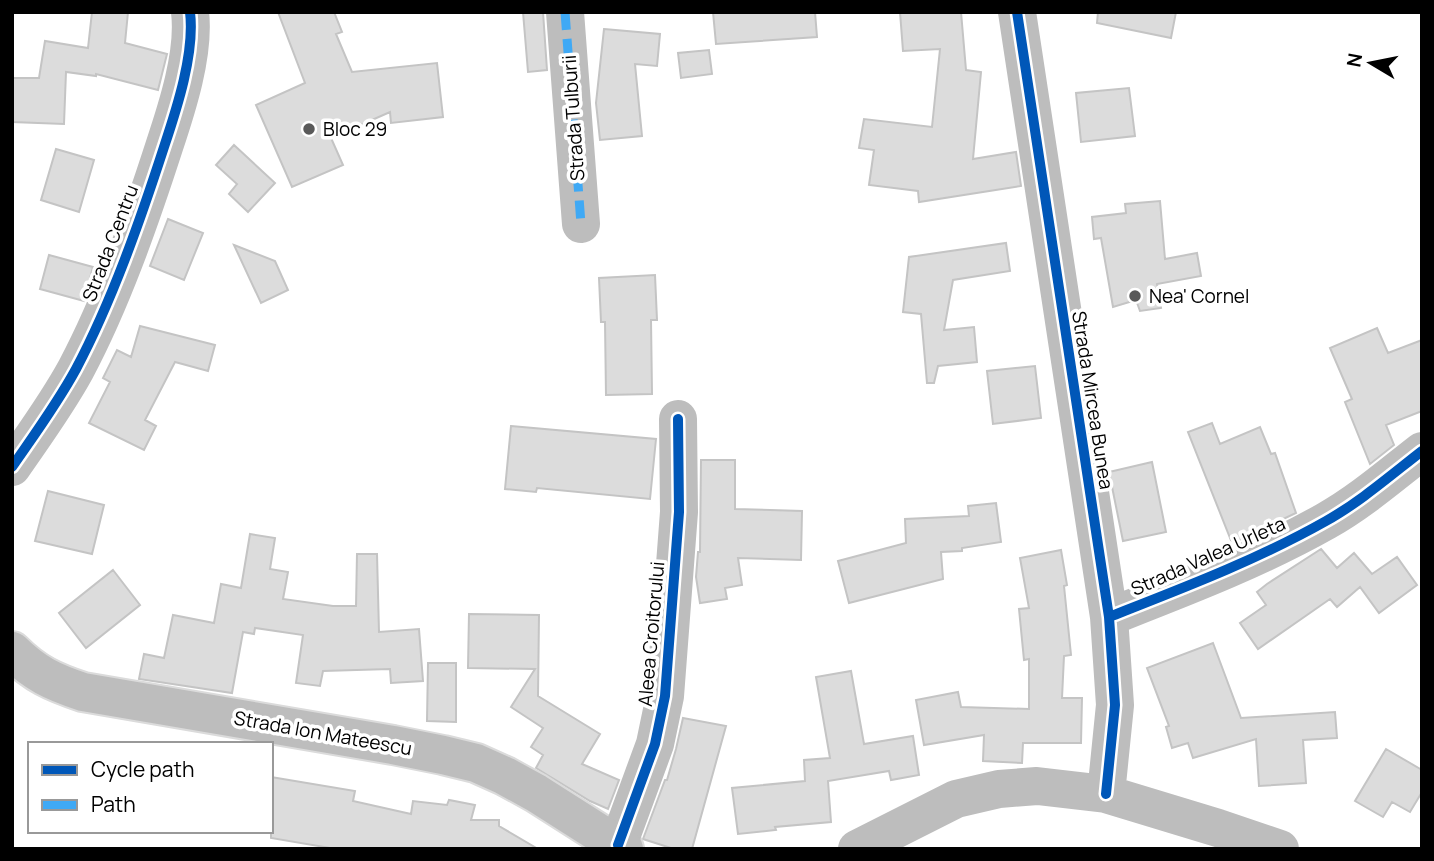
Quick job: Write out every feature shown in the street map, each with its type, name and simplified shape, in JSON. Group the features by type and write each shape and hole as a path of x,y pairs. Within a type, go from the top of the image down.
{"street":[{"name":"Strada Centru","path":"12,467 51,412 76,369 112,292 177,107 188,60 190,12"},
{"name":"Strada Tulburii","path":"565,12 581,224"},
{"name":"Strada Mircea Bunea","path":"1017,12 1109,617 1115,705 1106,794"},
{"name":"Aleea Croitorului","path":"621,847 655,744 665,696 679,512 678,419"},
{"name":"Strada Valea Urleta","path":"1109,617 1244,564 1328,520 1374,489 1422,451"},
{"name":"Strada Ion Mateescu","path":"12,652 51,682 83,692 393,745 476,764 536,793 621,847"},
{"path":"857,849 956,799 999,789 1037,786 1106,794 1280,849"}],"building":[{"path":"92,12 128,12 125,43 167,54 158,90 96,74 66,72 64,124 12,122 12,78 39,78 45,41 88,48"},
{"path":"278,12 334,12 342,32 336,34 352,72 437,63 443,117 391,123 390,112 331,138 343,165 292,187 256,105 305,83"},
{"path":"523,12 543,12 547,70 528,72"},
{"path":"713,12 815,12 817,37 716,44"},
{"path":"900,12 961,12 966,70 981,72 973,159 1016,152 1021,186 919,202 918,191 869,185 874,150 859,148 864,119 932,127 940,49 903,51"},
{"path":"1098,12 1176,12 1171,38 1097,23"},
{"path":"604,29 660,34 657,66 635,64 642,136 600,140 596,103"},
{"path":"709,50 712,74 681,78 678,53"},
{"path":"1129,88 1135,136 1081,142 1076,93"},
{"path":"234,145 275,183 248,212 229,194 237,184 216,165"},
{"path":"56,149 94,160 79,212 41,200"},
{"path":"1160,201 1165,259 1197,253 1201,276 1157,284 1161,308 1140,311 1136,300 1113,307 1101,238 1094,239 1092,217 1126,213 1125,204"},
{"path":"168,219 203,233 184,280 150,266"},
{"path":"1006,243 1010,271 953,280 944,330 974,327 977,362 938,366 934,383 927,383 921,314 903,312 909,257"},
{"path":"234,245 275,261 288,290 261,303"},
{"path":"49,255 93,267 84,301 40,289"},
{"path":"655,275 657,320 651,320 652,394 606,395 605,322 601,322 599,278"},
{"path":"140,326 215,345 208,371 175,362 145,420 156,426 144,450 89,423 110,382 103,378 117,350 131,357"},
{"path":"1377,328 1388,353 1422,340 1422,411 1386,425 1394,445 1370,464 1345,402 1352,399 1330,348"},
{"path":"1035,366 1041,418 993,424 987,371"},
{"path":"1212,423 1220,444 1260,427 1271,454 1275,453 1296,513 1252,531 1253,534 1232,543 1188,432"},
{"path":"511,426 656,439 650,499 537,488 536,492 505,489"},
{"path":"701,460 735,460 735,509 802,511 801,560 738,558 742,585 725,588 727,599 700,603 696,577 700,552"},
{"path":"1152,462 1166,532 1123,541 1109,472"},
{"path":"48,491 104,505 92,554 35,541"},
{"path":"996,503 1001,542 962,548 962,551 941,552 943,579 849,603 838,561 906,543 905,519 969,516 968,506"},
{"path":"250,534 275,538 270,569 288,572 283,599 333,606 356,606 357,554 377,554 379,632 419,629 423,681 391,683 390,669 323,671 320,686 296,683 303,635 255,628 254,634 243,632 232,693 139,679 144,654 164,658 173,615 214,623 221,584 241,588"},
{"path":"1321,549 1337,568 1354,553 1372,574 1397,557 1417,585 1379,613 1360,587 1337,607 1330,599 1258,649 1240,623 1266,605 1257,592"},
{"path":"1061,550 1067,585 1064,586 1071,655 1064,656 1062,698 1082,698 1081,743 1023,743 1022,763 983,761 984,735 924,745 916,700 958,692 961,707 1029,709 1029,659 1024,660 1019,609 1029,608 1020,558"},
{"path":"113,570 140,605 86,648 59,613"},
{"path":"469,614 539,615 538,696 600,734 582,764 619,780 608,809 536,768 543,755 531,747 543,728 511,707 535,669 468,668"},
{"path":"1213,643 1241,718 1335,712 1337,738 1303,740 1306,783 1259,786 1256,739 1193,758 1188,743 1172,748 1166,727 1169,726 1147,668"},
{"path":"428,663 456,663 456,722 427,721"},
{"path":"851,671 864,744 913,736 919,775 891,780 889,771 828,781 831,822 775,827 776,830 738,834 732,788 805,781 804,760 830,758 816,677"},
{"path":"683,718 726,726 692,849 674,849 643,839 667,780"},
{"path":"1386,749 1422,770 1422,792 1410,812 1392,802 1383,817 1355,801"},
{"path":"273,777 355,791 353,801 411,814 413,801 447,805 449,800 475,805 471,820 499,820 499,826 538,849 336,849 271,838"}],"marked path":[{"path":"565,12 581,224"}],"cycle path":[{"path":"12,467 76,369 102,316 124,260 179,98 190,45 190,12"},
{"path":"1017,12 1109,617 1115,705 1106,794"},
{"path":"618,845 655,744 665,696 679,512 678,419"},
{"path":"1109,617 1219,573 1300,535 1351,505 1422,451"}],"place":[{"name":"Bloc 29","path":"309,129"},
{"name":"Nea' Cornel","path":"1135,296"}]}
